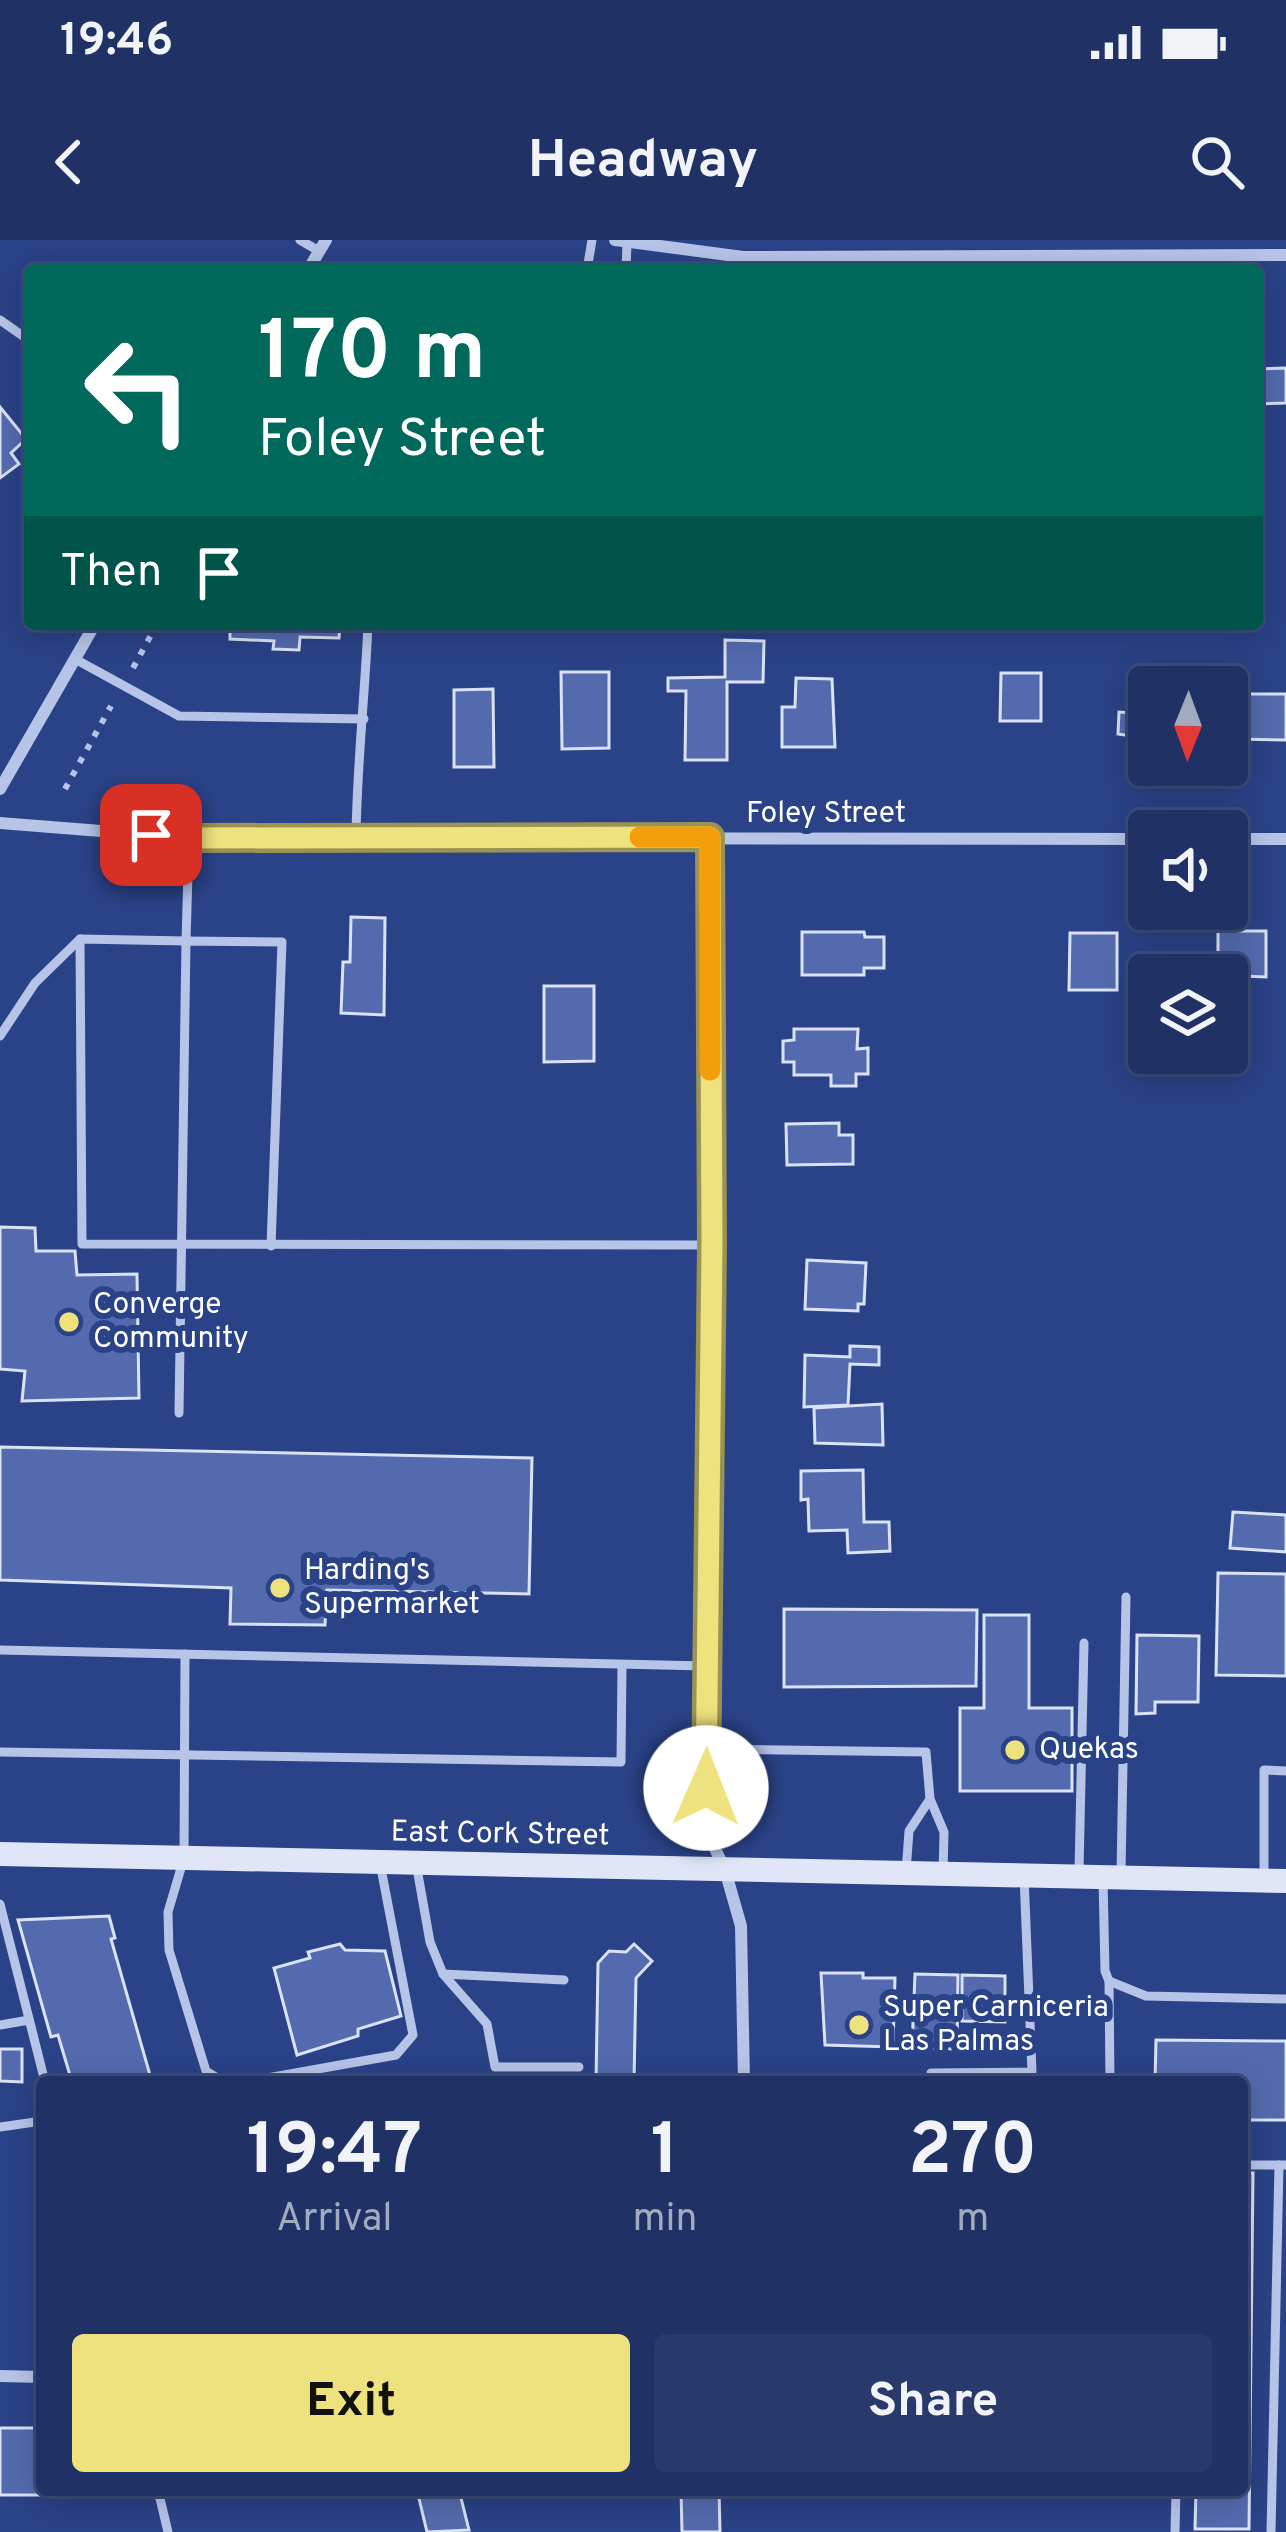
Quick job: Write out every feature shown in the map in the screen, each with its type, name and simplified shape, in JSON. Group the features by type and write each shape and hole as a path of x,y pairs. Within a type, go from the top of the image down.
{"street":[{"path":"621,241 743,264 1286,254"},
{"path":"0,789 92,630"},
{"name":"Foley Street","path":"0,824 189,838 1128,839"},
{"path":"710,837 712,1244 705,1827 725,1870 741,1926 744,2076"},
{"path":"1248,839 1286,839"},
{"name":"East Cork Street","path":"0,1854 1275,1881"},
{"path":"0,2376 36,2377"}],"lane":[{"path":"300,240 323,245"},
{"path":"356,836 356,756 364,719 368,630"},
{"path":"75,659 179,716 364,719"},
{"path":"179,1413 189,838"},
{"path":"80,939 82,1244 712,1244"},
{"path":"0,1036 34,983 80,939 282,942 271,1246"},
{"path":"1101,1877 1126,1597"},
{"path":"1084,1643 1109,1981 1110,2076"},
{"path":"0,1650 706,1666"},
{"path":"185,1654 184,1858 168,1912 169,1950 206,2072 213,2076"},
{"path":"0,1752 621,1762 622,1665"},
{"path":"707,1749 926,1752 930,1799 944,1832 943,1874"},
{"path":"1275,1881 1264,1770 1286,1771"},
{"path":"906,1874 909,1832 930,1799"},
{"path":"277,2076 396,2054 412,2035 380,1863"},
{"path":"416,1863 430,1942 443,1974 487,2024 496,2067 579,2067"},
{"path":"932,2073 1032,2072 1024,1876"},
{"path":"0,1904 43,2076"},
{"path":"443,1974 564,1980"},
{"path":"1109,1981 1146,1996 1286,1999"},
{"path":"0,2025 29,2020"},
{"path":"0,2127 36,2122"},
{"path":"1248,2165 1282,2165 1271,2532"},
{"path":"160,2496 169,2532"},
{"path":"1175,2532 1176,2496"}],"building":[{"path":"1286,368 1286,403 1263,404 1263,369"},
{"path":"0,407 24,441 11,453 19,464 0,478"},
{"path":"230,630 340,630 339,638 300,637 299,650 273,649 274,641 230,639"},
{"path":"725,640 764,641 763,682 727,682 727,760 685,760 686,691 668,691 668,678 725,677"},
{"path":"561,672 609,672 609,748 562,749"},
{"path":"1001,673 1041,673 1041,721 1000,721"},
{"path":"796,678 832,679 835,747 782,747 782,707 795,707"},
{"path":"493,689 494,767 454,767 454,690"},
{"path":"1248,694 1286,694 1286,740 1248,739"},
{"path":"1119,712 1128,713 1128,736 1118,734"},
{"path":"351,917 385,918 384,1015 341,1013 343,962 350,962"},
{"path":"1218,931 1266,931 1266,977 1248,976 1248,954 1218,954"},
{"path":"802,932 864,932 865,937 884,937 884,968 864,968 864,975 802,975"},
{"path":"1070,933 1117,933 1117,990 1069,990"},
{"path":"544,986 594,986 594,1061 544,1062"},
{"path":"794,1029 858,1029 857,1049 868,1048 868,1074 856,1074 856,1086 831,1086 831,1075 794,1075 794,1062 783,1062 783,1041 794,1040"},
{"path":"839,1123 839,1135 853,1135 853,1164 787,1165 786,1124"},
{"name":"Converge Community","path":"0,1227 35,1228 36,1251 75,1251 77,1275 137,1274 139,1398 22,1401 25,1371 0,1369"},
{"path":"807,1260 866,1263 864,1304 858,1304 858,1311 805,1309"},
{"path":"850,1346 879,1347 879,1365 850,1364 848,1405 804,1407 805,1355 850,1357"},
{"path":"882,1404 883,1445 815,1443 814,1408"},
{"path":"0,1447 532,1458 529,1594 327,1590 325,1625 230,1624 231,1588 0,1580"},
{"path":"863,1470 864,1522 889,1522 890,1551 848,1553 847,1530 809,1531 808,1499 801,1500 801,1471"},
{"path":"1233,1512 1286,1515 1286,1552 1230,1548"},
{"path":"1218,1573 1286,1574 1286,1676 1216,1675"},
{"path":"784,1609 977,1610 976,1686 784,1687"},
{"path":"984,1615 1029,1615 1029,1708 1072,1708 1072,1791 960,1791 960,1708 984,1708"},
{"path":"1137,1635 1199,1636 1198,1702 1155,1702 1155,1713 1136,1714"},
{"path":"109,1916 115,1938 111,1939 150,2075 70,2076 58,2035 51,2037 18,1920"},
{"path":"340,1944 345,1950 385,1951 401,2016 358,2029 358,2036 297,2055 274,1968"},
{"path":"634,1944 652,1961 636,1978 634,2076 596,2076 598,1963 609,1951 626,1952"},
{"name":"Super Carniceria Las Palmas","path":"821,1973 895,1978 893,2047 825,2045"},
{"path":"915,1974 958,1975 957,2049 912,2048"},
{"path":"962,1975 1005,1976 1005,2022 962,2021"},
{"path":"1156,2040 1286,2041 1286,2120 1248,2120 1248,2076 1155,2076"},
{"path":"0,2049 22,2049 22,2082 0,2081"},
{"path":"1248,2173 1253,2173 1249,2529 1195,2529 1196,2496 1248,2496"},
{"path":"0,2428 36,2428 36,2495 0,2495"},
{"path":"418,2496 460,2496 469,2530 427,2532"},
{"path":"681,2496 719,2496 720,2532 682,2532"}],"slow traffic":[{"path":"640,837 710,837 710,1070"}],"place":[{"name":"Converge Community","path":"69,1322"},
{"name":"Harding's Supermarket","path":"280,1588"},
{"name":"Quekas","path":"1015,1750"},
{"name":"Super Carniceria Las Palmas","path":"859,2025"}],"route":[{"path":"151,835 710,837 712,1244 706,1788"}]}
